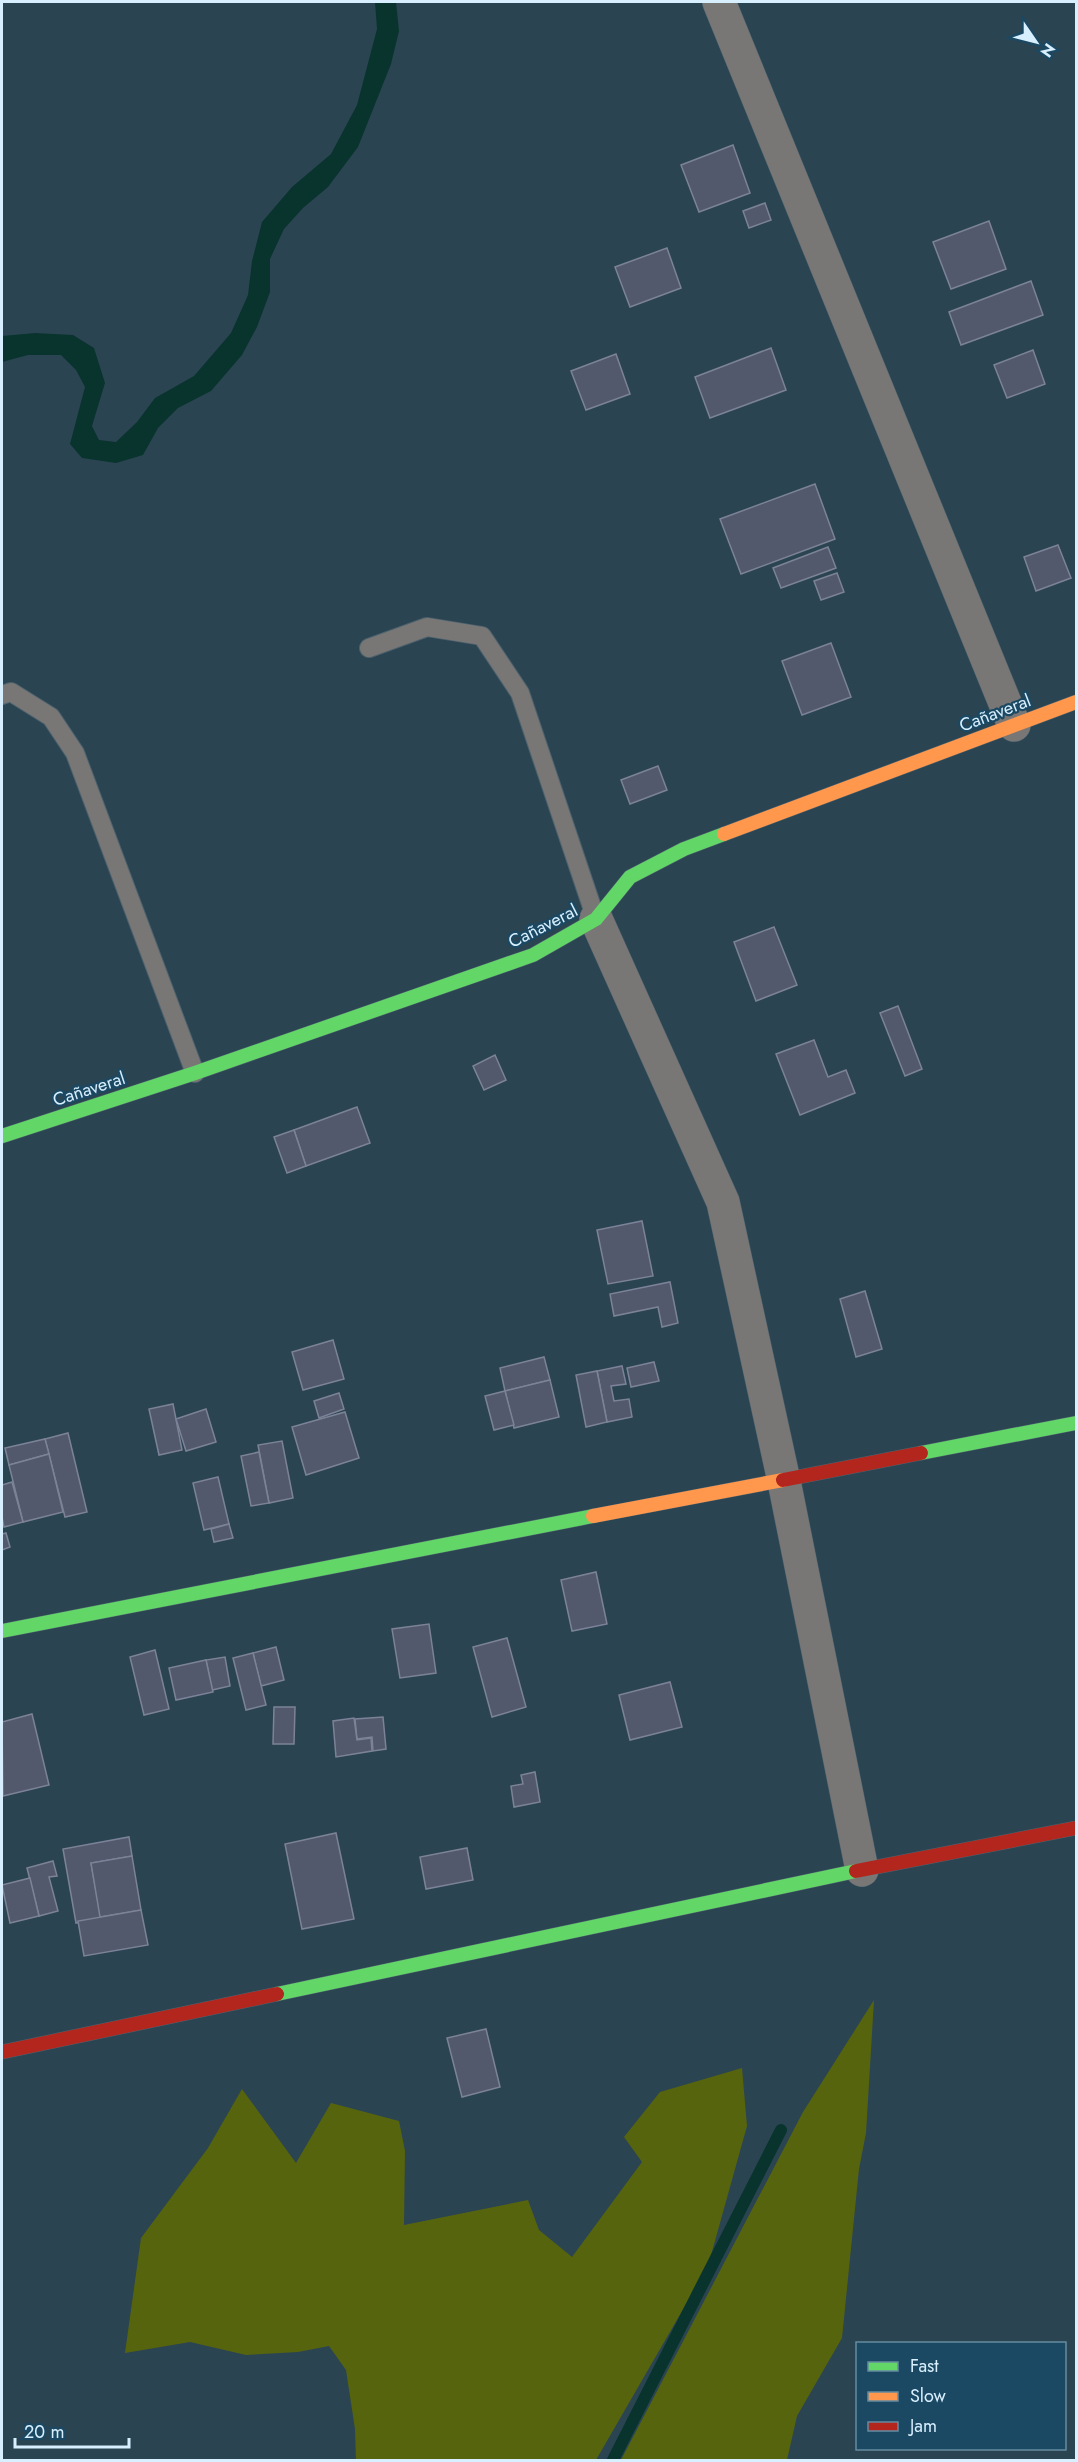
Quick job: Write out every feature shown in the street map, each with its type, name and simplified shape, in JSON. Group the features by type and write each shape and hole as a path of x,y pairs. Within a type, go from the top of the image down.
{"street":[{"path":"719,2 1014,725"},
{"name":"Cañaveral","path":"2,1136 195,1073 533,955 596,919 630,877 684,849 1077,702"},
{"path":"596,919 723,1202 784,1481 862,1870"},
{"path":"2,1631 1077,1423"},
{"path":"2,2052 862,1870 1077,1828"}],"lane":[{"path":"369,648 427,627 482,636 520,693 596,919"},
{"path":"2,695 11,692 51,717 75,753 195,1073"}],"green space":[{"path":"874,2000 866,2133 859,2169 842,2338 797,2416 787,2460 621,2460 803,2112"},
{"path":"742,2068 747,2126 708,2266 596,2460 356,2460 355,2429 346,2370 329,2346 298,2352 246,2355 190,2342 125,2353 141,2238 208,2148 242,2089 296,2163 331,2103 399,2121 405,2151 404,2225 528,2200 539,2230 572,2257 642,2162 624,2137 660,2092"}],"shaded area":[{"path":"375,2 396,2 399,31 391,64 358,147 328,187 303,208 284,229 270,259 270,292 257,327 242,355 211,391 178,408 158,428 143,455 116,463 82,458 70,444 85,387 76,370 61,355 28,355 2,362 2,336 35,333 73,335 94,348 105,383 92,426 99,440 116,442 137,422 155,398 194,376 231,333 248,295 252,261 262,222 292,187 331,154 357,105 377,29"}],"building":[{"path":"733,145 750,193 699,212 681,165"},
{"path":"765,203 771,220 749,228 743,211"},
{"path":"989,221 1006,269 951,289 933,242"},
{"path":"667,248 681,288 630,307 615,267"},
{"path":"1031,281 1043,315 961,345 949,312"},
{"path":"771,348 786,390 710,418 695,377"},
{"path":"1033,350 1045,384 1007,398 994,365"},
{"path":"616,354 630,394 586,410 571,371"},
{"path":"815,484 835,539 741,574 720,519"},
{"path":"1058,545 1071,578 1036,591 1024,557"},
{"path":"828,547 836,568 781,588 773,568"},
{"path":"837,573 844,592 821,600 814,581"},
{"path":"831,643 851,697 802,715 782,661"},
{"path":"658,766 667,790 630,804 621,780"},
{"path":"774,927 797,985 756,1001 734,942"},
{"path":"898,1006 922,1069 905,1076 880,1013"},
{"path":"814,1040 828,1077 846,1070 855,1093 800,1115 776,1054"},
{"path":"495,1055 506,1080 484,1090 473,1066"},
{"path":"357,1107 370,1143 306,1166 294,1130"},
{"path":"294,1130 306,1166 287,1173 274,1137"},
{"path":"642,1221 653,1276 608,1284 597,1230"},
{"path":"670,1282 678,1323 662,1327 658,1307 614,1316 610,1294"},
{"path":"865,1291 882,1349 856,1357 840,1299"},
{"path":"333,1340 344,1379 303,1390 292,1352"},
{"path":"544,1357 550,1380 505,1391 500,1368"},
{"path":"654,1362 659,1381 631,1387 627,1368"},
{"path":"622,1366 626,1384 611,1386 614,1401 629,1399 632,1417 607,1422 597,1371"},
{"path":"597,1371 607,1422 586,1427 576,1375"},
{"path":"550,1380 559,1417 514,1428 505,1391"},
{"path":"505,1391 514,1425 494,1430 485,1396"},
{"path":"339,1393 344,1409 319,1418 314,1401"},
{"path":"173,1404 182,1450 159,1455 149,1409"},
{"path":"206,1409 216,1442 186,1451 176,1419"},
{"path":"345,1412 359,1458 306,1475 292,1427"},
{"path":"68,1433 87,1512 65,1517 45,1439"},
{"path":"45,1439 49,1454 9,1465 5,1448"},
{"path":"282,1441 293,1498 269,1503 258,1445"},
{"path":"259,1452 269,1503 251,1506 241,1456"},
{"path":"49,1454 63,1512 23,1522 9,1465"},
{"path":"218,1477 229,1524 204,1530 193,1483"},
{"path":"12,1482 23,1522 4,1527 2,1485"},
{"path":"229,1524 233,1538 214,1542 211,1529"},
{"path":"6,1533 10,1547 2,1550 2,1534"},
{"path":"596,1572 607,1624 572,1631 561,1580"},
{"path":"429,1624 436,1673 400,1678 392,1629"},
{"path":"507,1638 526,1707 492,1717 473,1647"},
{"path":"276,1647 284,1680 261,1686 253,1653"},
{"path":"155,1650 169,1709 144,1715 130,1657"},
{"path":"253,1653 266,1705 246,1710 233,1658"},
{"path":"225,1657 230,1686 212,1690 206,1660"},
{"path":"206,1660 213,1692 176,1700 169,1668"},
{"path":"670,1682 682,1727 630,1740 619,1695"},
{"path":"274,1707 295,1707 294,1744 273,1744"},
{"path":"32,1714 49,1785 3,1796 2,1722"},
{"path":"383,1717 386,1749 373,1751 372,1737 357,1739 355,1719"},
{"path":"354,1718 357,1740 371,1738 372,1751 336,1757 333,1721"},
{"path":"535,1772 540,1802 514,1807 511,1786 523,1784 521,1775"},
{"path":"336,1833 354,1919 302,1929 285,1844"},
{"path":"129,1837 132,1856 91,1863 101,1918 76,1923 63,1849"},
{"path":"467,1848 473,1880 426,1889 420,1857"},
{"path":"132,1856 141,1910 100,1917 91,1863"},
{"path":"53,1861 57,1876 49,1877 58,1911 39,1916 27,1868"},
{"path":"30,1878 39,1916 10,1923 2,1885"},
{"path":"141,1910 148,1945 84,1956 78,1921"},
{"path":"486,2029 500,2087 462,2097 447,2038"}],"waterway":[{"path":"613,2460 781,2130"}],"traffic: fast":[{"path":"2,1136 195,1073 533,955 596,919 630,877 684,849 724,834"},
{"path":"921,1453 1076,1423"},
{"path":"2,1631 593,1516"},
{"path":"277,1994 856,1871"}],"traffic: slow":[{"path":"724,834 1076,702"},
{"path":"593,1516 783,1480"}],"traffic: jam":[{"path":"783,1480 921,1453"},
{"path":"856,1871 1076,1828"},
{"path":"2,2052 277,1994"}]}
